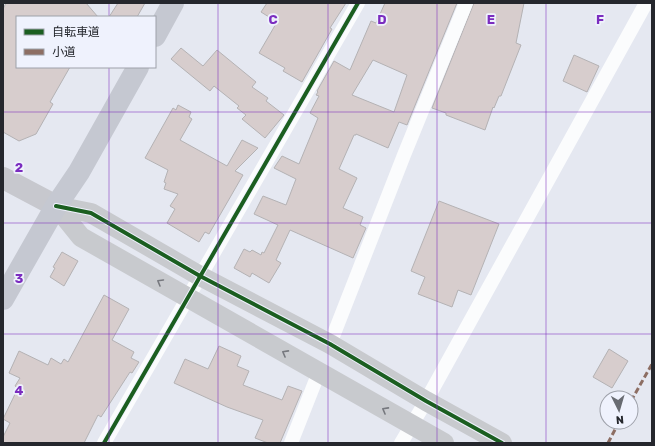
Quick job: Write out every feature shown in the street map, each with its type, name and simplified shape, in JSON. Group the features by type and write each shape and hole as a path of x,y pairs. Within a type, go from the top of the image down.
{"highway":[{"path":"156,34 173,3"},
{"path":"3,299 56,206 79,172 137,68"}],"main road":[{"path":"3,178 56,206"}],"street":[{"path":"104,443 358,3"},
{"path":"330,344 404,155 466,3"},
{"path":"401,443 426,401 646,3"},
{"path":"56,206 91,213 200,276 330,344 426,401 502,443"},
{"path":"56,206 80,236 444,443"},
{"path":"291,443 319,372"}],"building":[{"path":"6,3 86,3 97,16 16,16 16,68 69,68 50,102 53,104 36,134 19,141 3,132 3,9"},
{"path":"118,3 145,3 138,16 110,16"},
{"path":"267,3 346,3 330,28 332,29 302,82 283,71 285,68 259,53 277,22 261,12"},
{"path":"385,3 457,3 407,125 399,122 388,148 356,134 354,135 339,169 357,178 343,208 363,217 360,225 366,228 353,258 290,230 276,260 281,263 269,283 252,273 250,277 234,268 244,249 250,252 252,250 261,255 262,252 264,253 278,225 254,214 263,196 286,205 296,179 274,168 282,156 299,164 318,118 310,113 319,96 316,95 318,92 317,91 334,61 350,70 371,21 376,23","holes":["373,60 407,75 394,112 352,95"]},
{"path":"474,3 524,3 516,43 521,45 501,96 499,96 494,108 493,107 485,130 432,108"},
{"path":"181,48 203,66 217,50 256,82 252,87 268,98 266,101 284,115 265,138 242,119 246,115 237,108 239,106 214,86 210,91 171,59"},
{"path":"574,55 599,66 587,92 563,81"},
{"path":"178,105 191,112 189,117 192,119 180,140 227,166 242,140 258,148 235,171 243,175 209,234 205,232 199,242 167,223 175,209 170,206 178,194 164,189 166,183 164,182 168,170 145,158 173,108 176,110"},
{"path":"439,201 499,224 471,295 458,290 452,307 418,294 425,277 411,271"},
{"path":"62,252 78,261 64,286 50,277 55,268 53,267"},
{"path":"104,295 129,309 112,340 134,352 131,358 139,362 132,373 130,372 101,417 98,415 84,443 3,443 3,437 10,423 3,419 18,388 15,386 20,378 9,373 19,351 48,365 51,358 61,364 64,359 68,362"},
{"path":"219,346 241,356 237,366 249,371 243,385 282,400 288,386 302,391 280,443 268,443 255,438 263,420 227,407 174,383 185,359 208,369"},
{"path":"609,349 628,361 612,388 593,377"}],"marked path":[{"path":"637,390 652,364"},
{"path":"608,443 615,430"}],"cycle path":[{"path":"104,443 358,3"},
{"path":"56,206 91,213 200,276 330,344 426,401 502,443"}]}
